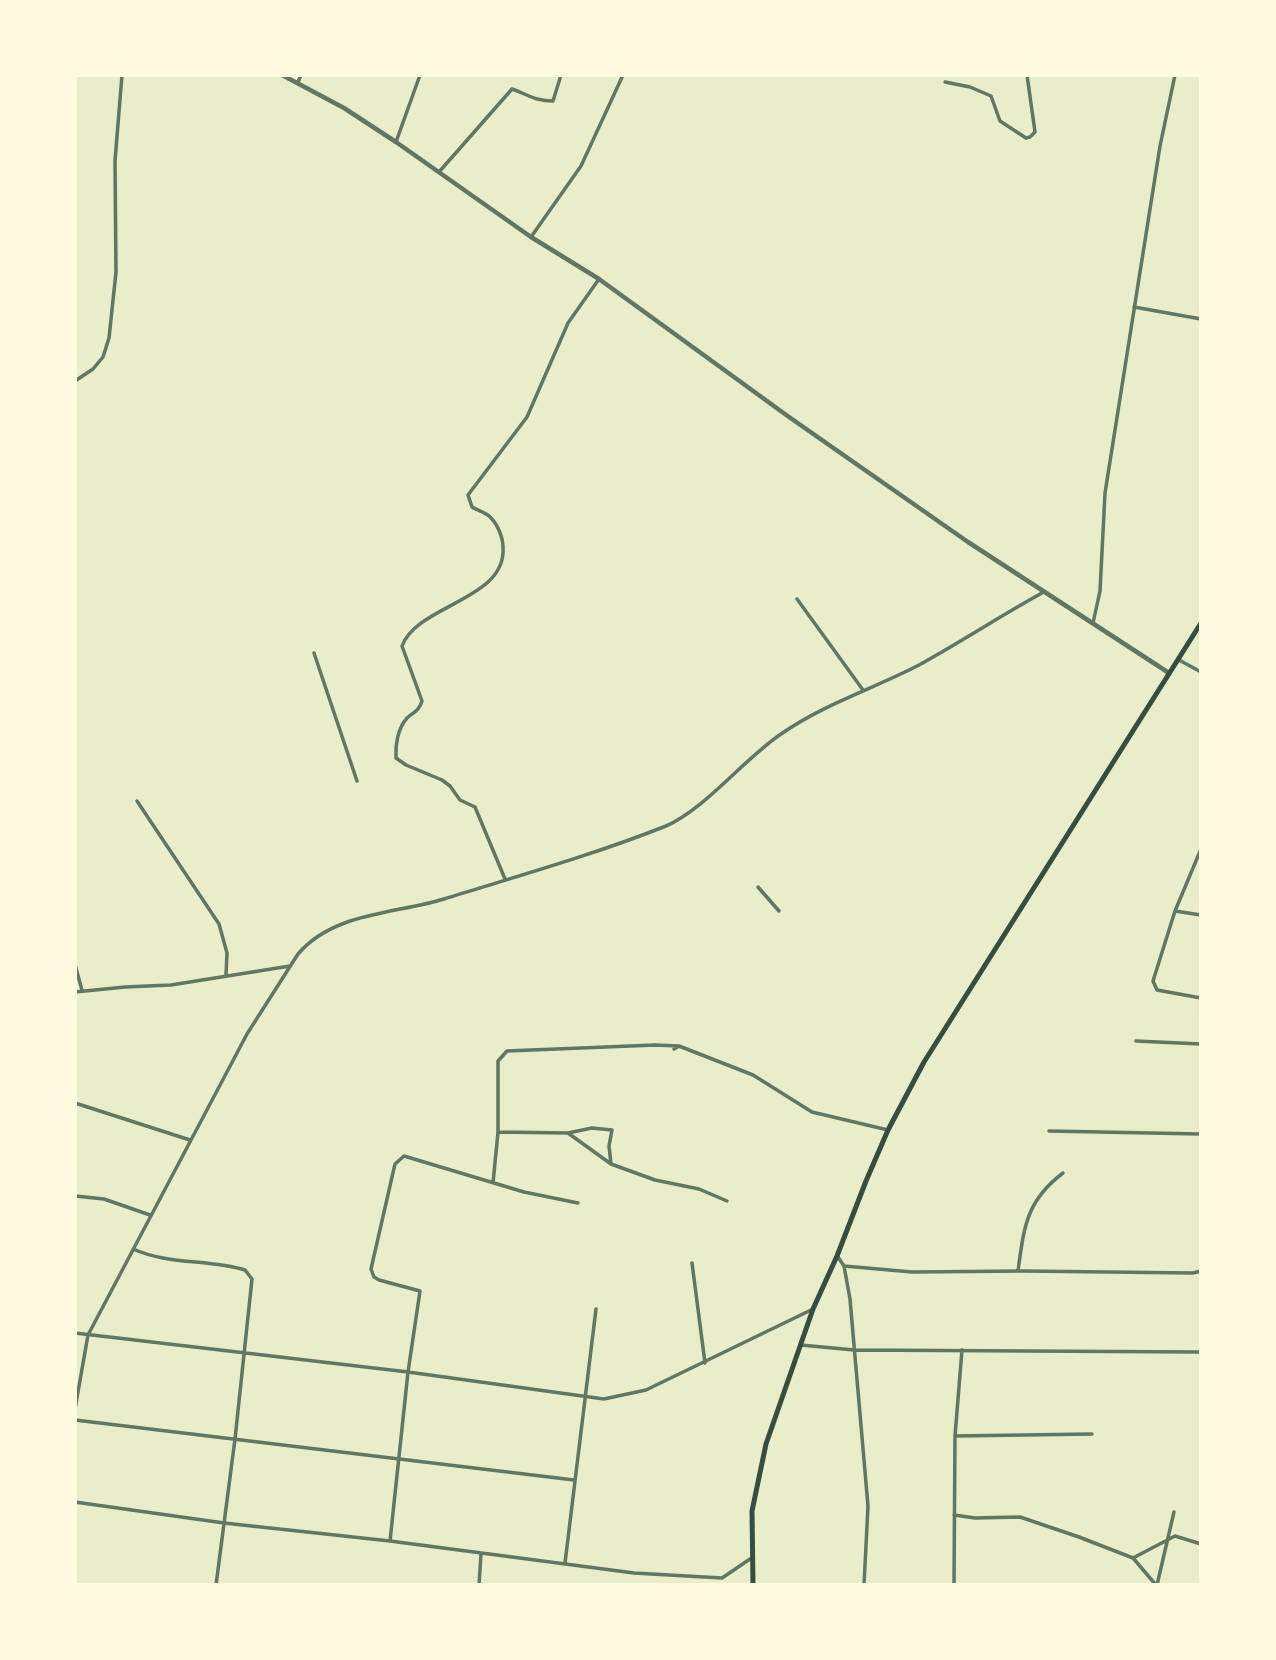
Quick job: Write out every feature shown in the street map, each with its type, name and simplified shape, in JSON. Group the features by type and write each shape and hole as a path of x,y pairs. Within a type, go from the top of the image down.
{"main road":[{"path":"754,1585 752,1511 766,1444 813,1309 888,1130 924,1062 1201,623"}],"street":[{"path":"75,382 93,369 103,356 109,338 116,272 116,161 122,75"},
{"path":"282,75 344,108 396,142 531,237 599,279 789,417 1042,593 1169,673"},
{"path":"298,82 301,75"},
{"path":"396,142 420,75"},
{"path":"439,172 512,89 537,101 553,100 561,75"},
{"path":"531,237 581,166 623,75"},
{"path":"946,82 984,92 994,102 1003,125 1022,136 1030,137 1035,132 1027,75"},
{"path":"1092,625 1100,591 1105,493 1160,146 1175,75"},
{"path":"505,879 475,807 460,800 442,780 396,758 396,747 403,723 420,708 422,701 402,646 406,636 417,626 488,582 500,569 504,555 499,531 489,516 472,507 468,495 527,416 568,323 599,279"},
{"path":"1134,307 1201,319"},
{"path":"75,1409 88,1335 247,1034 307,943 327,930 382,913 441,900 571,860 674,822 782,733 810,716 917,666 1042,593"},
{"path":"797,598 863,690"},
{"path":"314,653 358,781"},
{"path":"1178,660 1201,673"},
{"path":"137,801 219,924 227,953 226,975"},
{"path":"1201,849 1175,911 1154,986 1157,990 1201,998"},
{"path":"758,887 779,911"},
{"path":"1175,911 1201,915"},
{"path":"75,965 82,990"},
{"path":"75,992 171,985 290,966"},
{"path":"1136,1041 1201,1044"},
{"path":"493,1182 498,1132 498,1061 507,1051 656,1045 677,1048 753,1074 812,1112 888,1130"},
{"path":"75,1103 190,1140"},
{"path":"498,1132 568,1133 592,1128 612,1130 609,1146 611,1164"},
{"path":"1049,1131 1201,1134"},
{"path":"568,1133 611,1164 655,1180 699,1189 727,1201"},
{"path":"390,1541 408,1372 420,1291 379,1280 374,1277 371,1269 395,1164 404,1156 524,1192 578,1203"},
{"path":"1018,1271 1029,1211 1045,1186 1063,1173"},
{"path":"75,1196 104,1199 150,1215"},
{"path":"133,1249 155,1258 234,1266 249,1273 252,1290 236,1439 216,1585"},
{"path":"837,1256 844,1266 850,1299 868,1506 864,1585"},
{"path":"692,1263 705,1363"},
{"path":"844,1266 912,1272 1201,1271"},
{"path":"565,1563 596,1309"},
{"path":"75,1333 408,1372 604,1399 646,1390 813,1309"},
{"path":"800,1345 854,1350 1201,1352"},
{"path":"954,1585 955,1436 962,1350"},
{"path":"75,1420 574,1480"},
{"path":"955,1436 1092,1434"},
{"path":"75,1502 634,1573 722,1578 753,1557"},
{"path":"1156,1585 1174,1513"},
{"path":"954,1515 975,1518 1020,1517 1133,1558 1156,1585"},
{"path":"1133,1558 1175,1536 1201,1544"},
{"path":"479,1585 481,1554"},
{"path":"722,1578 728,1585"}]}
